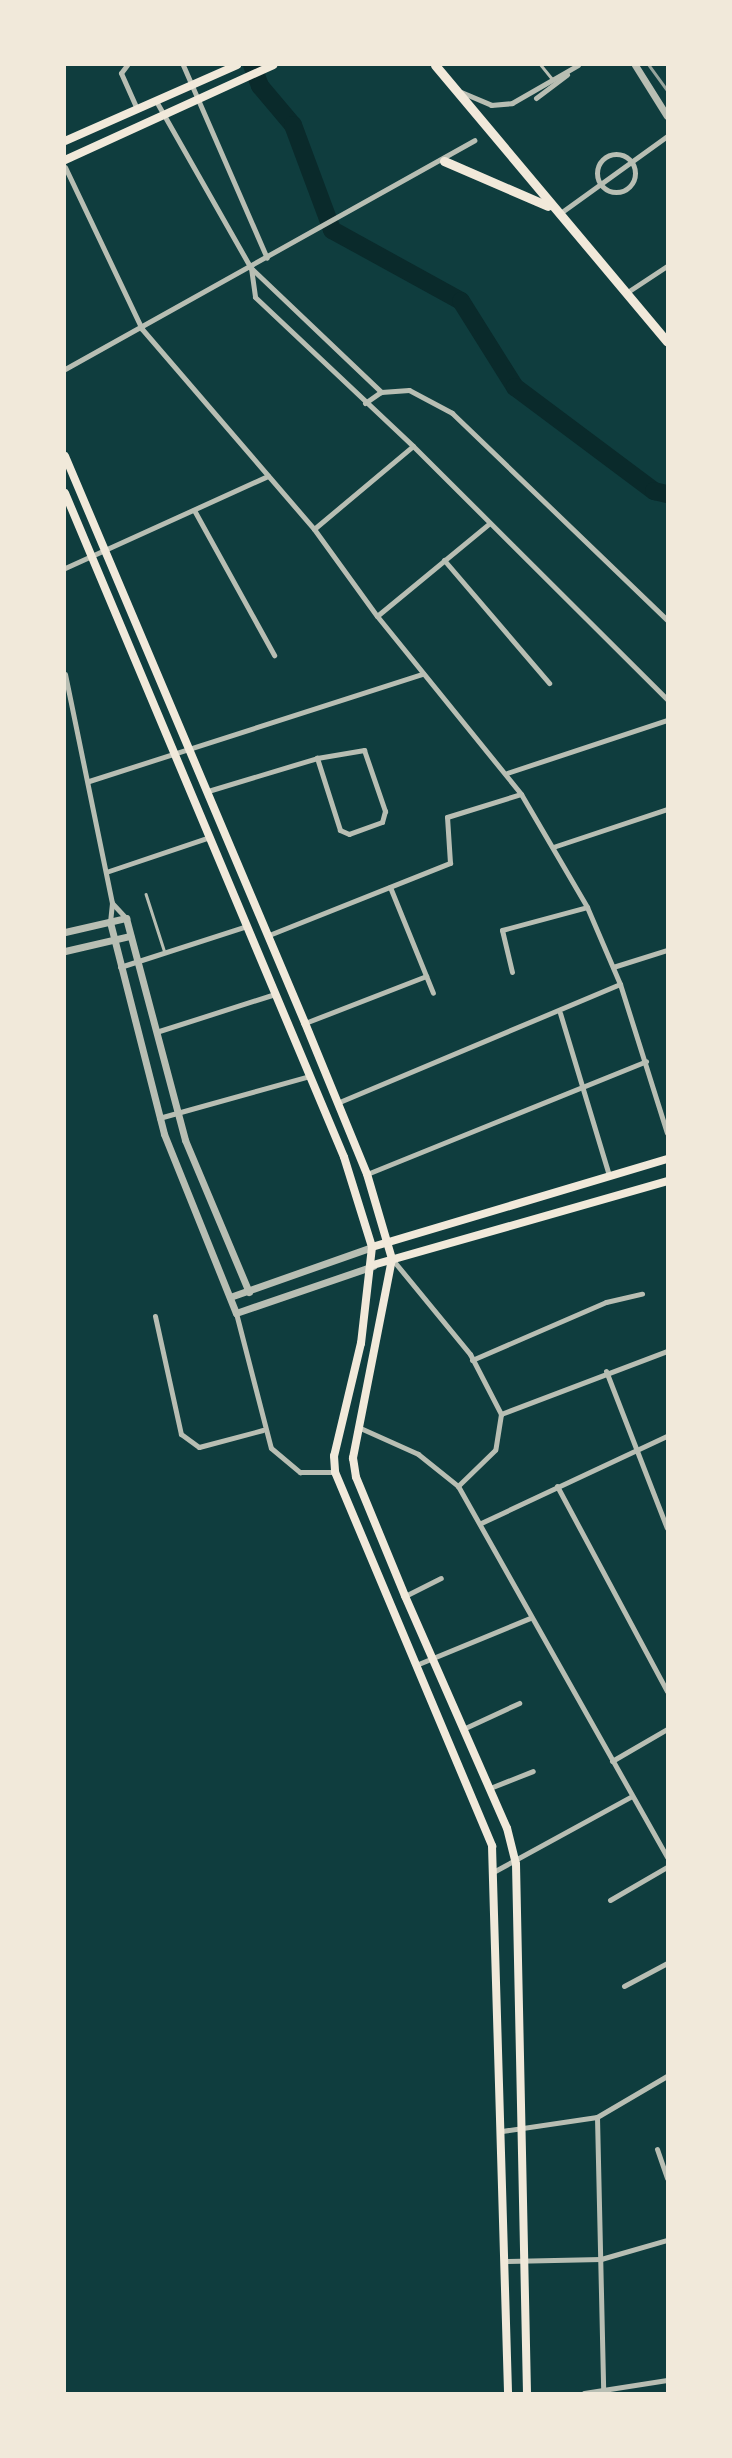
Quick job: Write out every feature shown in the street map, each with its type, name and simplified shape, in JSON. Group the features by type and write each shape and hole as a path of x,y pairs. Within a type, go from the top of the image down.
{"main road":[{"path":"65,141 237,65"},
{"path":"65,160 273,65"},
{"path":"435,65 459,91 550,207 667,341"},
{"path":"444,161 550,207"},
{"path":"65,456 108,550 306,1023 367,1174 392,1259 353,1458 356,1477 489,1788 516,1864 527,2393"},
{"path":"65,493 352,1178 372,1247 373,1265 334,1456 335,1472 492,1846 495,1871 508,2393"},
{"path":"372,1247 667,1159"},
{"path":"373,1265 667,1181"}],"street":[{"path":"127,65 121,73 137,109"},
{"path":"183,65 267,258"},
{"path":"459,91 491,105 512,103 579,65"},
{"path":"536,98 579,65"},
{"path":"635,65 667,116"},
{"path":"156,101 251,268 380,392"},
{"path":"558,215 667,136"},
{"path":"65,369 142,330 444,161 474,140"},
{"path":"621,154 631,160 635,175 628,188 613,192 600,185 596,173 600,162 609,155 621,154"},
{"path":"65,167 142,330 314,529 377,616 507,773 521,794 587,906 620,984 667,1133"},
{"path":"626,293 667,266"},
{"path":"251,268 255,297 413,446 667,699"},
{"path":"365,403 380,392 418,393 452,413 667,620"},
{"path":"314,529 413,446"},
{"path":"65,568 93,558 268,476"},
{"path":"194,510 274,655"},
{"path":"377,616 490,523"},
{"path":"444,560 550,683"},
{"path":"65,674 112,903 110,922 113,940 159,1118 236,1313 263,1430 271,1448 288,1465 312,1475 335,1472"},
{"path":"89,781 423,674"},
{"path":"507,773 667,720"},
{"path":"208,791 317,758 365,751 385,811 382,822 349,834 340,830 317,758"},
{"path":"269,936 451,861 447,817 521,794"},
{"path":"553,847 667,809"},
{"path":"106,872 209,837"},
{"path":"390,887 433,993"},
{"path":"112,903 126,918 178,1115 249,1292"},
{"path":"512,972 502,930 587,906"},
{"path":"65,932 126,918"},
{"path":"120,967 247,926"},
{"path":"65,951 130,936"},
{"path":"613,967 667,950"},
{"path":"306,1023 426,976"},
{"path":"337,1103 559,1013 620,984"},
{"path":"156,1032 275,994"},
{"path":"559,1013 609,1175"},
{"path":"367,1174 646,1061"},
{"path":"159,1118 178,1115 309,1076"},
{"path":"230,1297 372,1247"},
{"path":"392,1259 472,1360 501,1414 495,1450 458,1486"},
{"path":"236,1313 373,1265"},
{"path":"472,1360 606,1302 642,1294"},
{"path":"155,1316 181,1434 199,1447 263,1430"},
{"path":"501,1414 606,1371 667,1351"},
{"path":"606,1371 666,1518 667,1528"},
{"path":"358,1427 418,1454 458,1486 667,1857"},
{"path":"481,1524 636,1448 667,1436"},
{"path":"557,1486 667,1691"},
{"path":"405,1596 441,1578"},
{"path":"416,1665 433,1661 530,1618"},
{"path":"463,1729 519,1703"},
{"path":"612,1761 667,1729"},
{"path":"489,1788 533,1772"},
{"path":"495,1871 516,1864 632,1796"},
{"path":"610,1900 667,1867"},
{"path":"624,1986 667,1963"},
{"path":"502,2131 597,2117 667,2076"},
{"path":"597,2117 603,2391"},
{"path":"657,2149 667,2178"},
{"path":"505,2261 524,2264 600,2259 667,2240"},
{"path":"584,2393 667,2380"}],"lane":[{"path":"541,65 553,80"},
{"path":"146,894 165,953"}],"waterway":[{"path":"252,65 260,86 293,125 332,230 461,301 515,387 654,491 667,494"}],"railway":[{"path":"649,65 667,90"}]}
